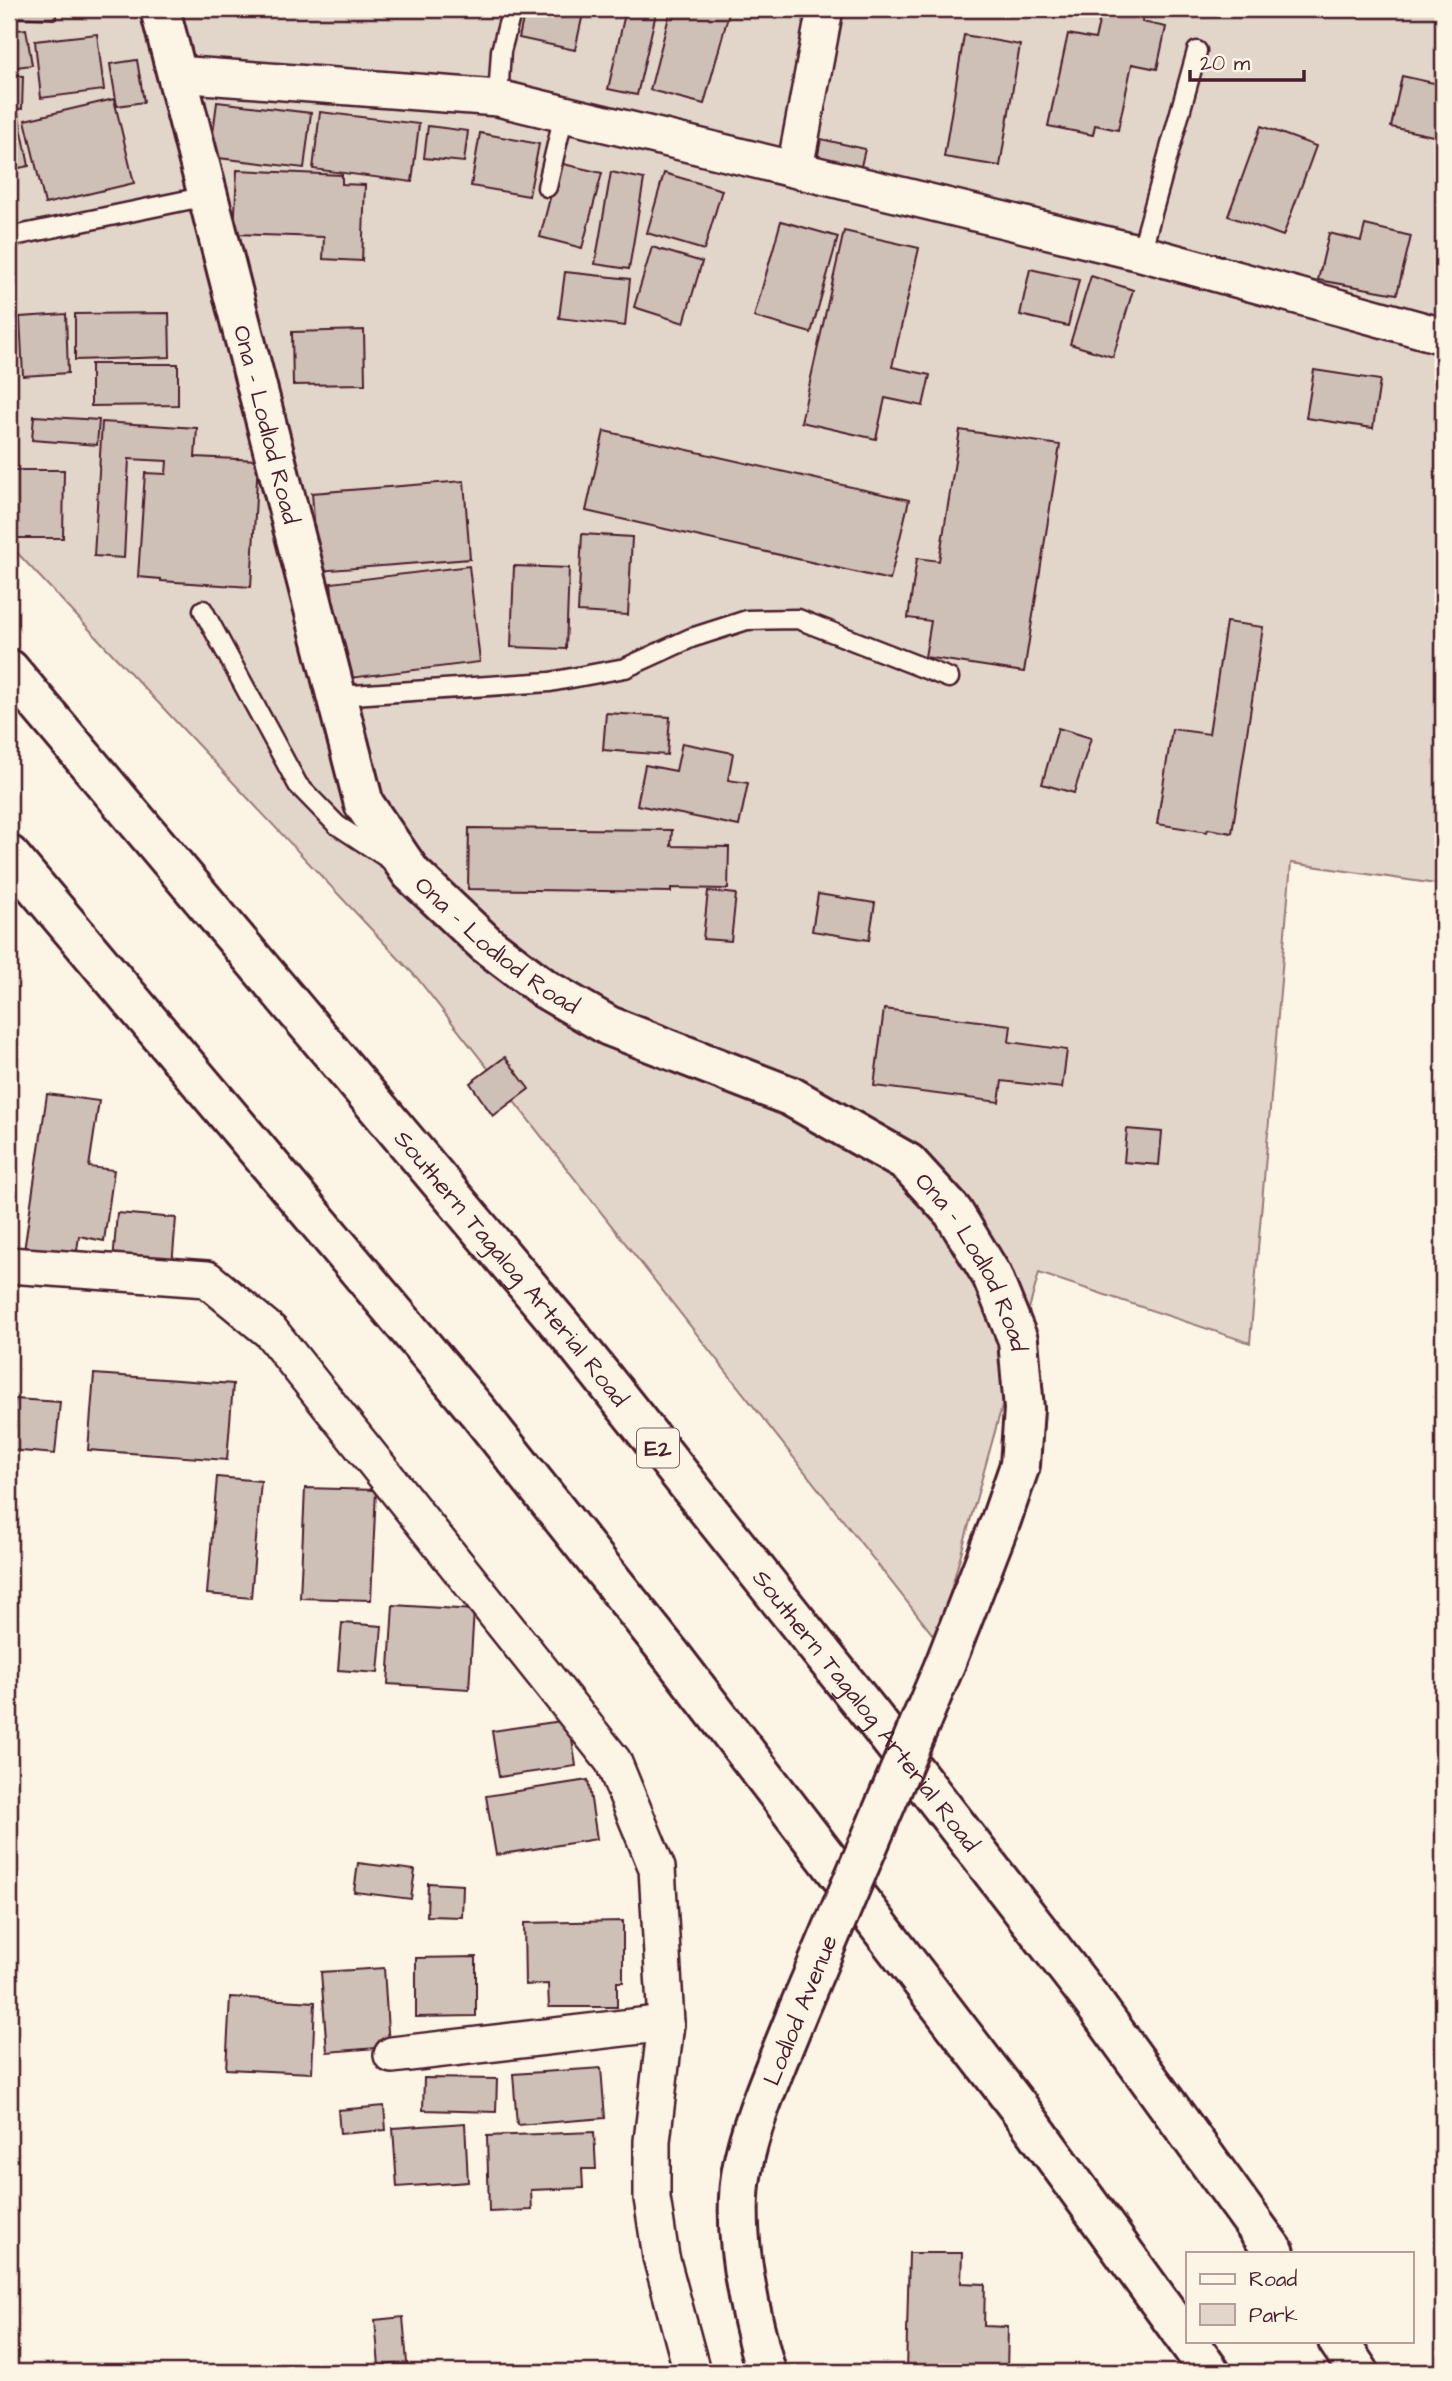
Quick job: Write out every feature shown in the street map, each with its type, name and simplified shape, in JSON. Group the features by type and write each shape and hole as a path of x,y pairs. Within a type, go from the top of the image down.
{"main road":[{"name":"Ona - Lodlod Road","path":"160,9 364,804 411,873 486,944 545,989 609,1026 790,1096 908,1163 953,1212 992,1276 1018,1340 1024,1409 1020,1465 945,1664"},
{"name":"Southern Tagalog Arterial Road","path":"9,668 569,1335 872,1716 1091,1999 1274,2252"},
{"path":"9,855 479,1413 663,1644 1028,2120 1186,2339"},
{"name":"Lodlod Avenue","path":"766,2372 740,2237 742,2171 770,2081 797,2013 945,1664"},
{"path":"1188,2342 1210,2372"},
{"path":"1339,2342 1359,2372"}],"street":[{"path":"795,168 825,9"},
{"path":"176,74 498,98 1141,253 1443,336"},
{"path":"9,1265 207,1279 271,1332 613,1761 657,1868 666,2023 652,2141 652,2198 662,2257 692,2372"},
{"path":"392,2054 666,2023"}],"lane":[{"path":"498,98 501,51 512,9"},
{"path":"1141,253 1197,51"},
{"path":"547,187 564,114"},
{"path":"9,237 207,196"},
{"path":"203,610 298,785 337,825 411,873"},
{"path":"337,696 550,682 625,668 691,638 747,620 798,619 949,678"}],"green space":[{"path":"9,9 1443,9 1443,885 1291,863 1250,1343 1039,1273 937,1640 417,978 9,544"}],"building":[{"path":"9,9 56,9 56,19 9,17"},
{"path":"525,9 584,9 575,50 519,38"},
{"path":"626,9 657,9 637,95 608,89"},
{"path":"671,9 730,9 704,104 650,90"},
{"path":"1102,9 1144,11 1142,22 1166,27 1157,69 1132,64 1118,130 1095,125 1093,135 1048,126 1068,34 1095,39"},
{"path":"26,29 32,65 9,68 9,31"},
{"path":"97,34 104,90 41,98 35,41"},
{"path":"964,35 1020,45 1000,166 944,157"},
{"path":"137,60 144,102 117,106 110,64"},
{"path":"9,75 23,76 22,109 9,108"},
{"path":"1402,76 1443,85 1443,114 1438,137 1391,127"},
{"path":"114,99 134,183 45,204 25,120"},
{"path":"217,102 311,113 304,168 210,157"},
{"path":"18,112 29,166 9,170 9,114"},
{"path":"320,112 419,124 412,182 313,169"},
{"path":"428,126 468,131 464,162 424,158"},
{"path":"1261,126 1316,146 1283,236 1228,216"},
{"path":"480,133 539,144 529,196 471,186"},
{"path":"821,139 865,149 858,179 815,170"},
{"path":"559,163 602,173 582,248 540,237"},
{"path":"237,170 342,175 342,184 365,185 362,261 323,259 324,237 234,234"},
{"path":"611,172 644,179 629,269 595,264"},
{"path":"664,173 722,190 704,250 647,233"},
{"path":"781,221 838,237 811,333 754,317"},
{"path":"1365,225 1411,236 1397,294 1318,280 1329,233 1361,241"},
{"path":"844,231 919,248 892,367 930,375 923,406 885,398 876,439 801,422"},
{"path":"652,247 702,262 684,323 634,307"},
{"path":"1030,269 1079,280 1068,326 1020,315"},
{"path":"565,272 630,279 625,326 559,318"},
{"path":"1091,276 1133,290 1113,357 1070,344"},
{"path":"169,313 170,357 75,360 75,314"},
{"path":"66,314 68,373 23,376 20,317"},
{"path":"364,330 365,384 293,385 292,332"},
{"path":"91,364 178,364 178,405 91,406"},
{"path":"1314,370 1380,380 1373,428 1306,418"},
{"path":"34,416 99,420 97,445 32,440"},
{"path":"102,422 197,428 195,457 258,460 251,587 138,577 145,473 166,474 167,461 129,459 124,558 94,556"},
{"path":"960,430 1060,445 1024,672 925,657 931,621 908,618 917,558 939,561"},
{"path":"604,431 909,500 890,580 586,511"},
{"path":"9,470 64,470 63,538 9,538"},
{"path":"464,481 470,559 318,571 312,493"},
{"path":"582,534 632,537 628,615 578,612"},
{"path":"469,566 480,662 342,679 331,583"},
{"path":"514,566 569,568 566,649 511,647"},
{"path":"1226,622 1263,627 1232,833 1157,824 1172,729 1209,734"},
{"path":"606,713 670,717 667,755 603,750"},
{"path":"1058,728 1091,738 1074,793 1042,784"},
{"path":"682,743 733,753 728,780 748,783 739,826 637,805 645,765 676,771"},
{"path":"469,828 672,830 671,846 729,847 728,889 671,888 671,892 468,889"},
{"path":"708,891 736,894 731,941 703,939"},
{"path":"818,894 875,903 869,940 812,931"},
{"path":"884,1009 1011,1025 1009,1042 1067,1050 1062,1088 1002,1081 999,1102 874,1086"},
{"path":"505,1057 529,1089 493,1116 470,1083"},
{"path":"47,1094 99,1101 89,1167 114,1170 104,1241 79,1236 76,1258 24,1251"},
{"path":"1127,1129 1162,1132 1159,1165 1124,1162"},
{"path":"117,1213 176,1218 172,1266 113,1262"},
{"path":"94,1374 233,1384 227,1460 88,1450"},
{"path":"15,1399 60,1402 55,1454 10,1450"},
{"path":"217,1477 261,1481 251,1598 207,1594"},
{"path":"305,1488 376,1490 371,1600 300,1598"},
{"path":"393,1605 474,1610 469,1689 388,1684"},
{"path":"342,1623 382,1626 378,1673 338,1670"},
{"path":"569,1720 576,1766 499,1777 492,1731"},
{"path":"588,1780 597,1839 496,1855 486,1796"},
{"path":"358,1863 415,1870 411,1899 354,1892"},
{"path":"428,1883 463,1885 462,1917 427,1916"},
{"path":"623,1921 623,1982 617,1982 617,2007 549,2007 548,1984 525,1985 524,1923"},
{"path":"476,1957 476,2016 416,2017 416,1958"},
{"path":"384,1968 389,2047 327,2052 321,1972"},
{"path":"230,1997 315,2002 312,2073 226,2069"},
{"path":"601,2068 605,2118 517,2125 513,2074"},
{"path":"424,2078 497,2079 496,2112 423,2110"},
{"path":"384,2106 386,2130 340,2134 338,2110"},
{"path":"465,2123 468,2182 397,2187 393,2128"},
{"path":"594,2132 596,2169 582,2169 583,2188 531,2190 532,2210 489,2212 487,2136"},
{"path":"909,2253 962,2253 961,2283 985,2284 984,2326 1008,2327 1007,2372 906,2372"},
{"path":"403,2317 407,2363 379,2366 375,2320"},
{"path":"547,2368 593,2371 546,2372"},
{"path":"479,2369 480,2372 435,2372"}]}
